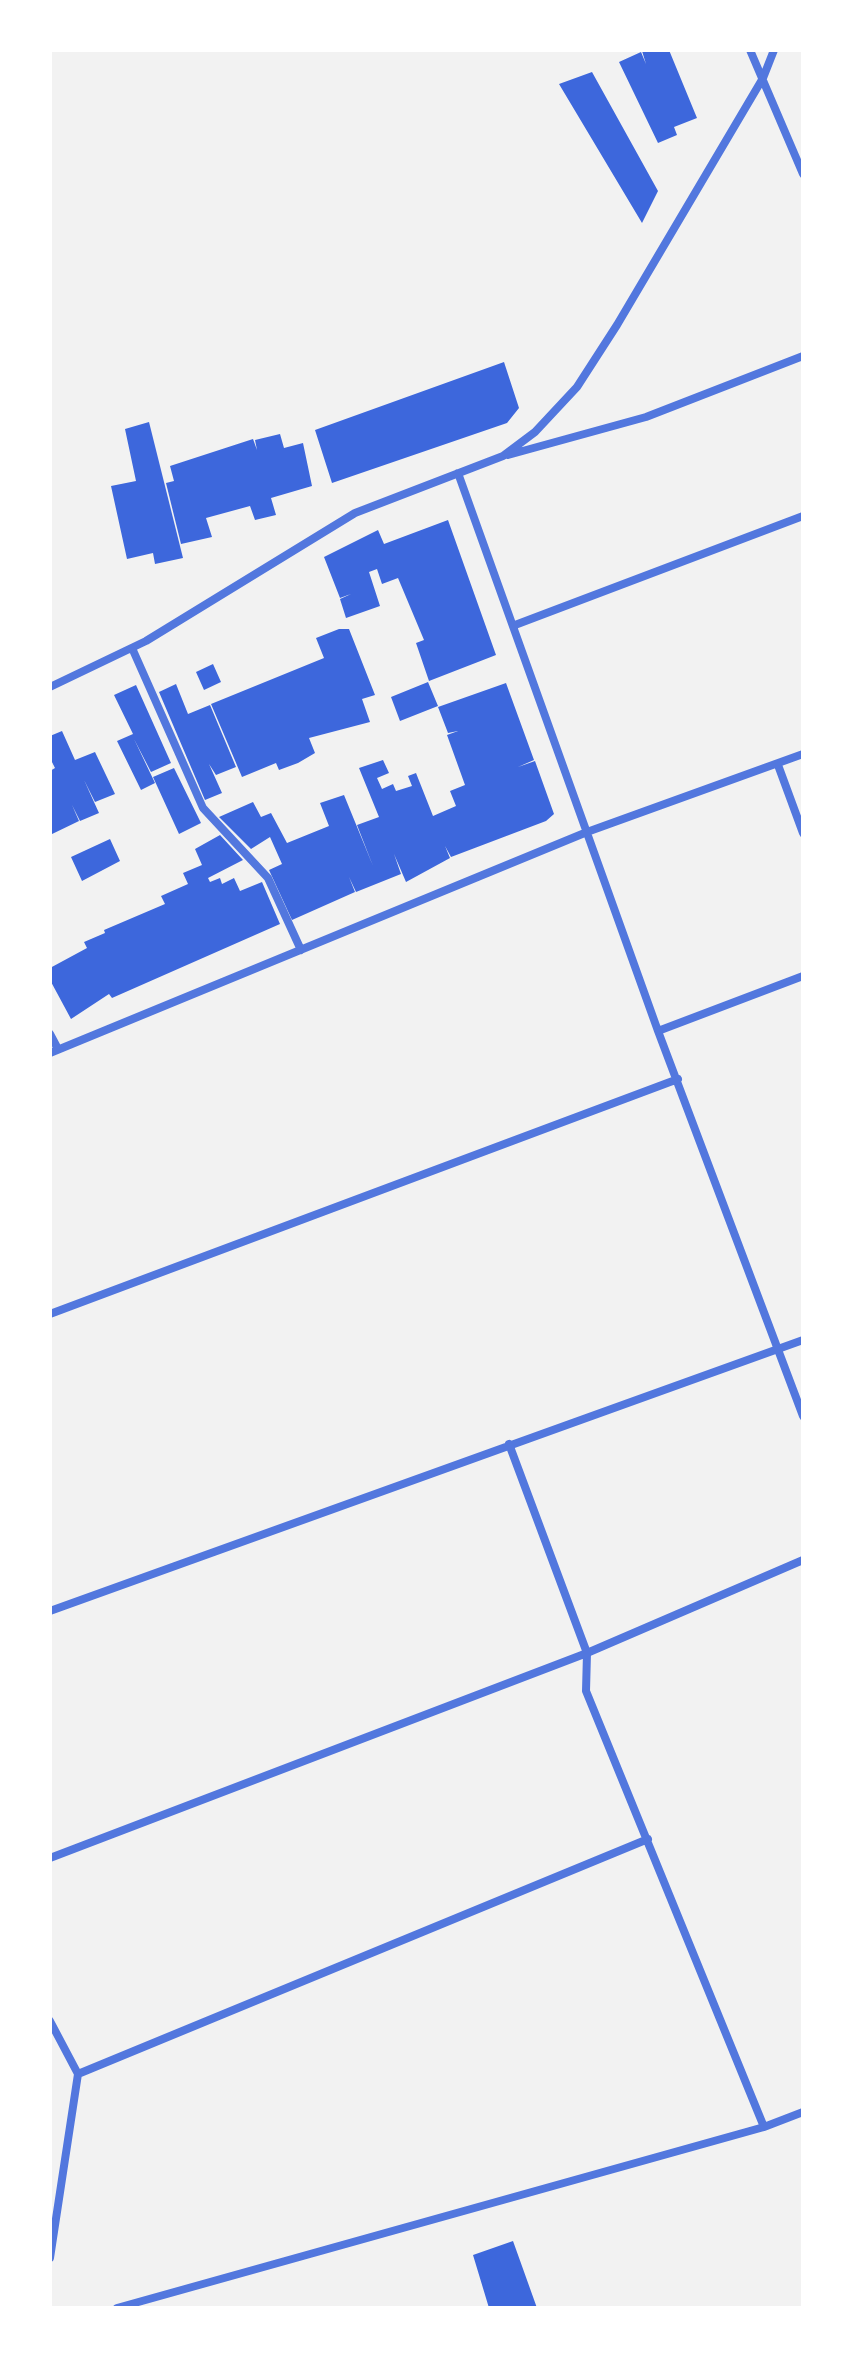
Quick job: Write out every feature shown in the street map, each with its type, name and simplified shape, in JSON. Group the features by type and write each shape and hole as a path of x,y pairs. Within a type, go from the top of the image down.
{"street":[{"path":"750,50 803,174"},
{"path":"503,456 560,408 589,369 763,78 774,50"},
{"path":"50,687 132,648 355,513 503,456 646,417 803,356"},
{"path":"458,473 658,1031 803,1416"},
{"path":"515,625 803,516"},
{"path":"132,648 203,808 268,878 301,950"},
{"path":"50,1034 54,1051 587,832 803,754"},
{"path":"778,765 803,833"},
{"path":"658,1031 803,976"},
{"path":"50,1314 678,1079"},
{"path":"50,1611 803,1340"},
{"path":"509,1444 587,1653 586,1691 764,2127"},
{"path":"50,1858 587,1653 803,1560"},
{"path":"78,2074 648,1839"},
{"path":"50,2021 78,2074 50,2258"},
{"path":"117,2308 764,2127 803,2112"}],"building":[{"path":"669,50 697,118 674,127 677,135 658,143 619,62 641,52 646,64 642,51"},
{"path":"592,72 658,191 642,223 559,84"},
{"path":"504,362 519,408 507,423 332,483 315,430"},
{"path":"149,422 183,558 155,564 153,553 127,559 111,486 136,481 125,429"},
{"path":"280,434 284,448 303,443 312,486 271,498 276,515 255,520 250,506 206,518 212,537 181,544 166,483 174,481 170,466 253,439 257,450 255,440"},
{"path":"448,520 496,655 429,681 416,643 424,640 398,578 382,584 377,569 369,572 380,606 346,618 340,599 351,594 340,598 324,557 378,530 384,544"},
{"path":"339,629 349,629 375,695 362,699 370,722 309,738 315,753 298,763 279,770 276,763 242,777 211,704 324,658 316,638"},
{"path":"213,664 221,682 204,690 196,672"},
{"path":"428,682 438,706 400,721 391,697"},
{"path":"506,683 534,760 518,767 535,761 554,814 546,821 451,857 445,846 450,858 406,882 394,854 401,874 356,892 349,877 355,892 292,920 269,870 282,864 270,837 251,849 219,817 253,802 261,817 271,813 287,843 329,826 320,803 344,795 373,866 357,825 379,817 359,768 383,760 389,773 377,778 382,789 393,784 396,791 412,786 408,776 416,773 433,816 456,806 450,791 465,785 447,735 458,731 448,733 438,707"},
{"path":"176,684 188,714 210,705 236,767 216,775 209,764 222,793 205,800 159,692"},
{"path":"136,685 171,763 151,772 134,739 155,783 141,790 117,741 133,734 114,695"},
{"path":"62,731 75,760 95,752 115,794 95,802 84,780 99,813 80,821 72,805 79,821 50,835 50,771 55,768 50,758 50,736"},
{"path":"174,768 201,823 179,834 153,777"},
{"path":"220,835 243,860 208,878 210,882 220,878 222,884 234,878 240,891 262,882 280,924 112,998 109,994 71,1019 50,980 50,968 87,948 84,942 105,933 104,930 165,904 161,896 188,884 183,873 202,865 195,849"},
{"path":"110,839 120,861 82,881 71,857"},
{"path":"513,2241 537,2308 489,2308 473,2255"}]}
